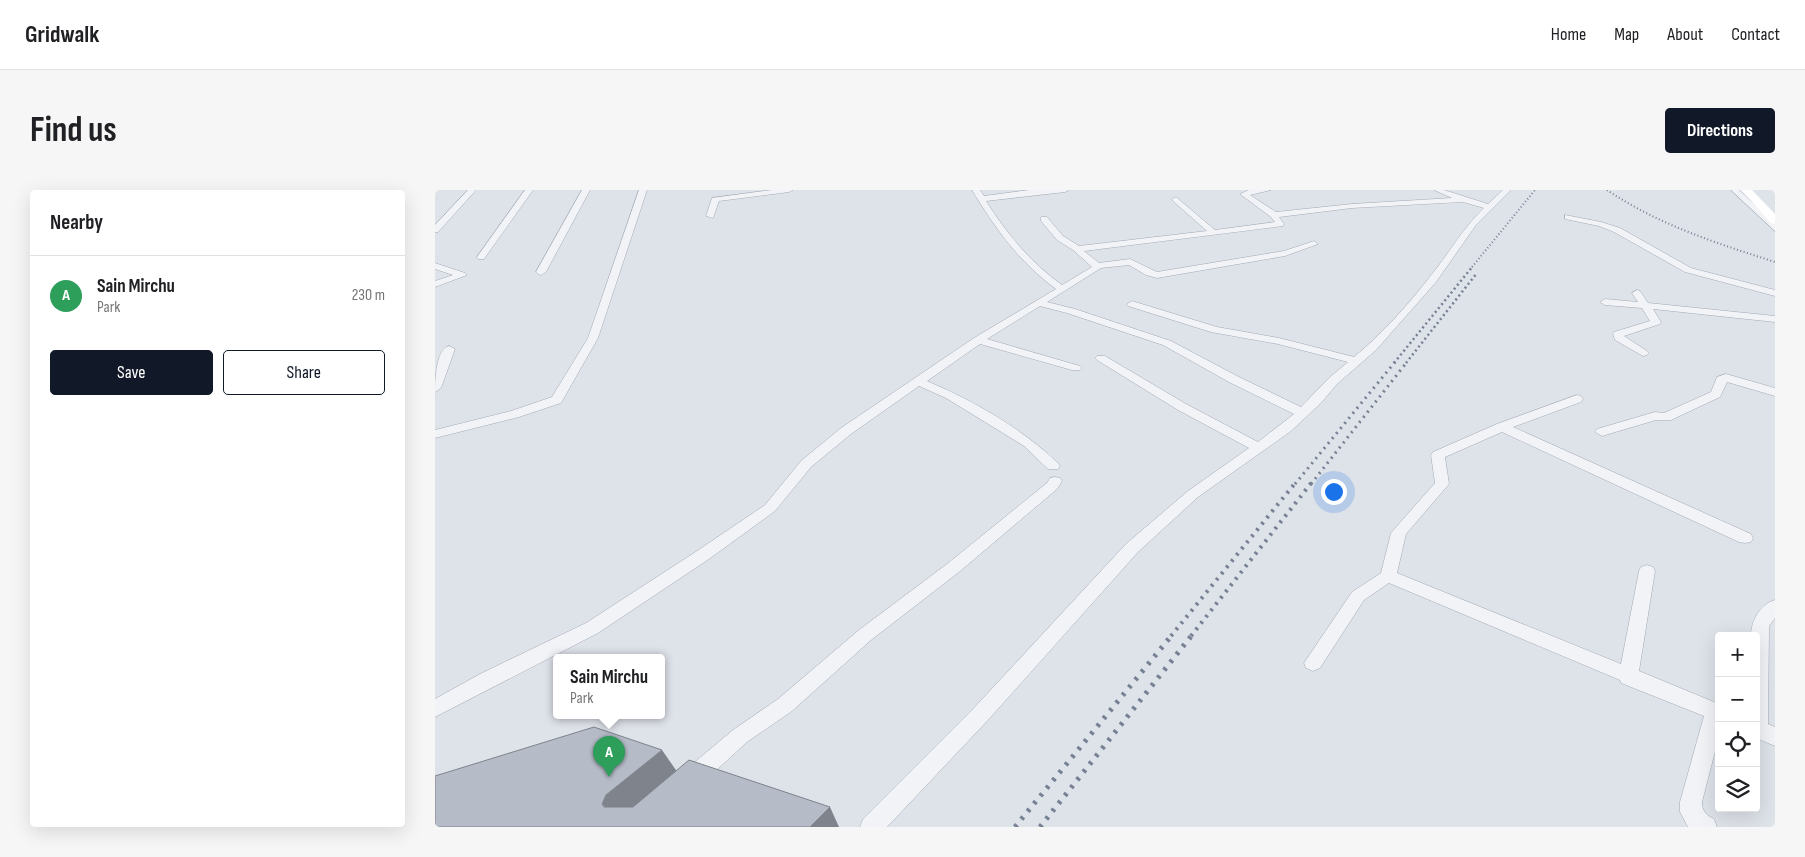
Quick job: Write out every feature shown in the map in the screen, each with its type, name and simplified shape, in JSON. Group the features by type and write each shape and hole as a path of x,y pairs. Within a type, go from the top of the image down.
{"main road":[{"path":"1746,190 1775,221"},
{"path":"1758,190 1775,211"}],"street":[{"path":"435,230 472,190"},
{"path":"481,257 529,190"},
{"path":"541,272 586,190"},
{"path":"435,434 515,414 557,400 593,338 643,190"},
{"path":"715,190 723,198"},
{"path":"710,216 715,200 789,190"},
{"path":"1062,289 1042,275 1015,250 979,194 1065,190"},
{"path":"1078,249 1280,224 1274,215 1244,194 1267,190"},
{"path":"1438,190 1463,200 1489,207"},
{"path":"871,827 981,714 1132,548 1193,494 1259,448 1303,413 1333,381 1372,348 1427,288 1453,255 1469,228 1507,190"},
{"path":"1735,190 1775,229"},
{"path":"1176,198 1214,232"},
{"path":"1274,215 1352,206 1463,200"},
{"path":"1568,217 1601,224 1617,230 1688,270 1775,293"},
{"path":"1043,219 1060,238 1078,249 1097,266"},
{"path":"435,709 487,680 592,628 703,555 770,508 806,464 846,431 977,340 1096,269 1097,266 1130,262 1135,263 1146,273 1157,275 1285,253 1314,244"},
{"path":"435,266 462,275 435,284"},
{"path":"1637,293 1657,322 1618,334 1619,338 1643,353"},
{"path":"1605,302 1645,304 1775,319"},
{"path":"1039,303 1071,311 1167,343 1233,379 1303,413"},
{"path":"1132,304 1215,330 1279,341 1356,361"},
{"path":"977,340 1076,368"},
{"path":"435,388 449,349"},
{"path":"1101,358 1182,407 1259,448"},
{"path":"1602,432 1655,416 1666,417 1679,412 1716,394 1721,380 1726,378 1775,392"},
{"path":"675,793 741,736 785,706 865,635 953,568 1052,486 1054,474 1029,443 950,395 917,381"},
{"path":"1313,663 1358,596 1388,576 1399,534 1442,484 1438,455 1502,427 1577,399"},
{"path":"1502,427 1745,538"},
{"path":"1628,677 1647,571"},
{"path":"1388,576 1628,677 1715,711"},
{"path":"1763,731 1760,624 1775,606"},
{"path":"1706,827 1700,824 1691,812 1691,802 1715,719"}],"building":[{"path":"594,727 662,750 606,795 602,804 604,807 633,807 689,760 830,807 810,827 435,827 435,776"}],"railway":[{"path":"1472,267 1535,190"},
{"path":"1607,190 1667,223 1775,262"},
{"path":"1394,363 1473,266"},
{"path":"1406,363 1477,273"},
{"path":"1295,484 1395,362"},
{"path":"1311,484 1407,362"},
{"path":"1171,636 1296,482"},
{"path":"1191,636 1312,482"},
{"path":"1015,827 1172,635"},
{"path":"1040,827 1192,635"}],"place":[{"name":"Sain Mirchu","path":"609,777"}]}
